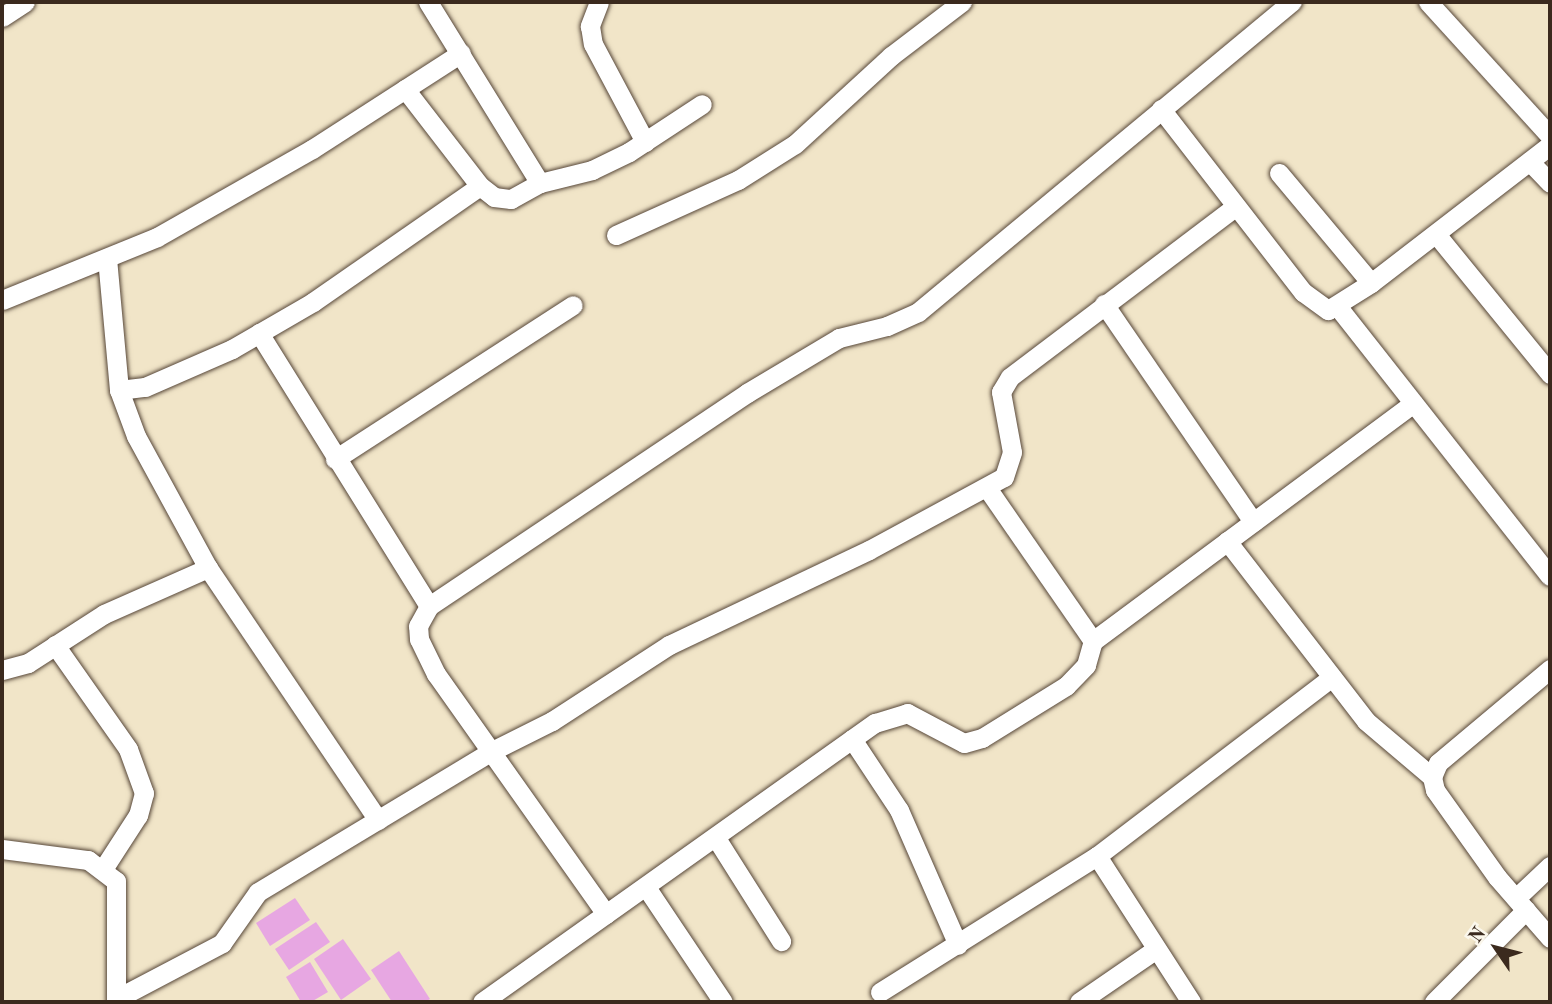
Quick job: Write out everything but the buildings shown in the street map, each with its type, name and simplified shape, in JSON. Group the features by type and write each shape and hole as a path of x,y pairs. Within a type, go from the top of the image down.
{"street":[{"path":"2,17 25,2"},
{"path":"428,2 540,183"},
{"path":"599,2 590,26 593,44 645,142"},
{"path":"616,235 738,180 795,144 891,56 962,2"},
{"path":"606,914 423,650 418,626 429,606 665,445 839,338 887,326 918,312 1292,2"},
{"path":"1428,2 1550,136"},
{"path":"2,300 167,231 312,149 461,53"},
{"path":"405,89 480,187 494,197 511,199 540,183 576,173 645,142 702,104"},
{"path":"1161,109 1303,292 1317,306 1338,307 1550,145"},
{"path":"1530,162 1550,183"},
{"path":"1279,173 1371,283"},
{"path":"120,390 145,387 201,365 259,333 313,302 480,187"},
{"path":"2,849 61,854 103,869 116,881 119,902 116,1001 204,956 222,943 258,892 492,751 552,721 669,645 988,488 1004,477 1010,466 1012,452 1001,411 1001,393 1010,377 1236,206"},
{"path":"1436,234 1550,374"},
{"path":"107,258 120,390 136,436 208,568 377,820"},
{"path":"1104,304 1253,522"},
{"path":"335,459 573,305"},
{"path":"1338,307 1550,576"},
{"path":"259,333 429,606"},
{"path":"482,1002 852,740 892,715 907,713 964,743 982,738 1066,686 1086,665 1093,641 1413,403"},
{"path":"988,488 1093,641"},
{"path":"1227,541 1332,677 1391,747 1432,777 1442,801 1550,938"},
{"path":"2,670 28,663 104,614 208,568"},
{"path":"55,645 128,749 144,793 138,815 103,869"},
{"path":"1432,777 1438,763 1550,669"},
{"path":"880,992 1097,856 1332,677"},
{"path":"852,740 899,810 958,945"},
{"path":"716,838 781,942"},
{"path":"1097,856 1191,1002"},
{"path":"1434,1002 1521,904 1550,866"},
{"path":"646,887 723,1002"},
{"path":"1079,1002 1156,949"}]}
